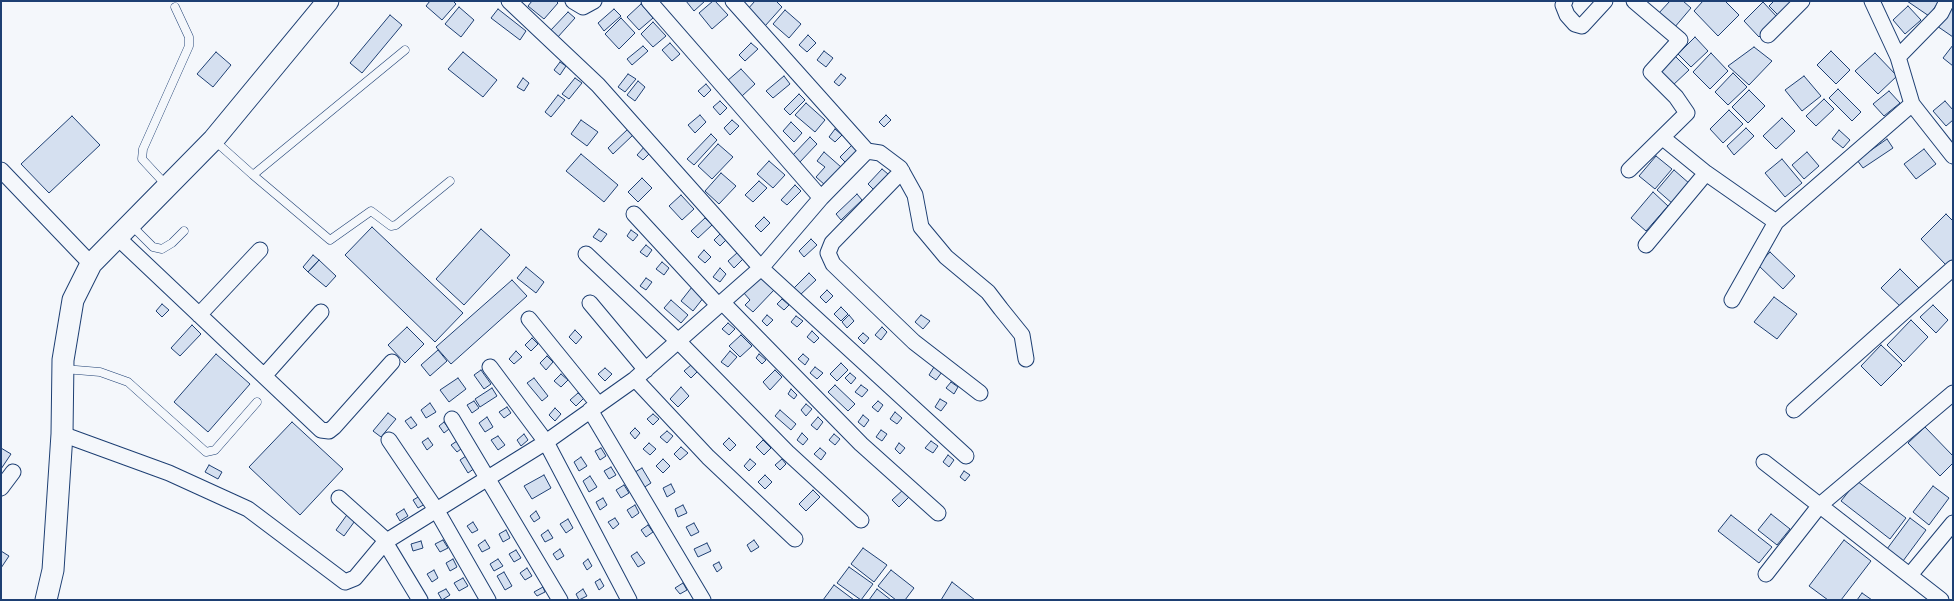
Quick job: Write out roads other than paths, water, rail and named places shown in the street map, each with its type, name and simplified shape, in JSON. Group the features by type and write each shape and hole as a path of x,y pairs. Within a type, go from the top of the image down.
{"street":[{"path":"46,600 53,570 62,434 64,369 73,300 91,264 169,187 214,139 328,1"},
{"path":"508,1 598,85 761,268 966,456"},
{"path":"573,1 583,7 594,1"},
{"path":"650,1 821,198"},
{"path":"733,1 867,151 880,153 902,171 915,195 917,216 921,226 939,250 988,292 1022,335 1026,359"},
{"path":"1565,1 1563,6 1567,15 1575,24 1582,26 1605,1"},
{"path":"1628,170 1687,113 1676,97 1651,72 1680,40 1634,1"},
{"path":"1768,35 1802,1"},
{"path":"1872,1 1898,57 1912,104 1953,156"},
{"path":"1898,57 1941,13 1947,1"},
{"path":"1732,300 1776,222 1912,104"},
{"path":"1663,138 1706,173 1776,222"},
{"path":"62,434 169,473 248,509 345,582 355,578 386,542 546,442 641,374 761,268 821,198 867,151"},
{"path":"1,170 91,264"},
{"path":"902,171 832,243 828,253 833,264 914,342 980,393"},
{"path":"1646,245 1706,173"},
{"path":"634,214 861,444 938,512"},
{"path":"124,232 199,315 321,430 329,431 392,362"},
{"path":"199,315 260,250"},
{"path":"586,254 678,341 787,452 861,520"},
{"path":"1794,410 1953,268"},
{"path":"590,303 641,374 708,457 795,539"},
{"path":"264,376 321,312"},
{"path":"530,319 594,407 703,600"},
{"path":"490,367 546,442 629,600"},
{"path":"1766,574 1820,505 1953,393"},
{"path":"452,420 560,600"},
{"path":"388,440 437,511 488,600"},
{"path":"1764,462 1942,600"},
{"path":"1,488 12,472"},
{"path":"339,498 386,542 420,600"},
{"path":"1910,575 1953,523"}],"lane":[{"path":"169,187 142,159 143,149 189,46 190,37 175,7"},
{"path":"253,175 405,50"},
{"path":"214,139 253,175 330,240 371,211 391,226 396,225 450,181"},
{"path":"124,232 162,249 172,243 184,231"},
{"path":"64,369 100,372 128,382 206,452 215,450 256,402"}]}
